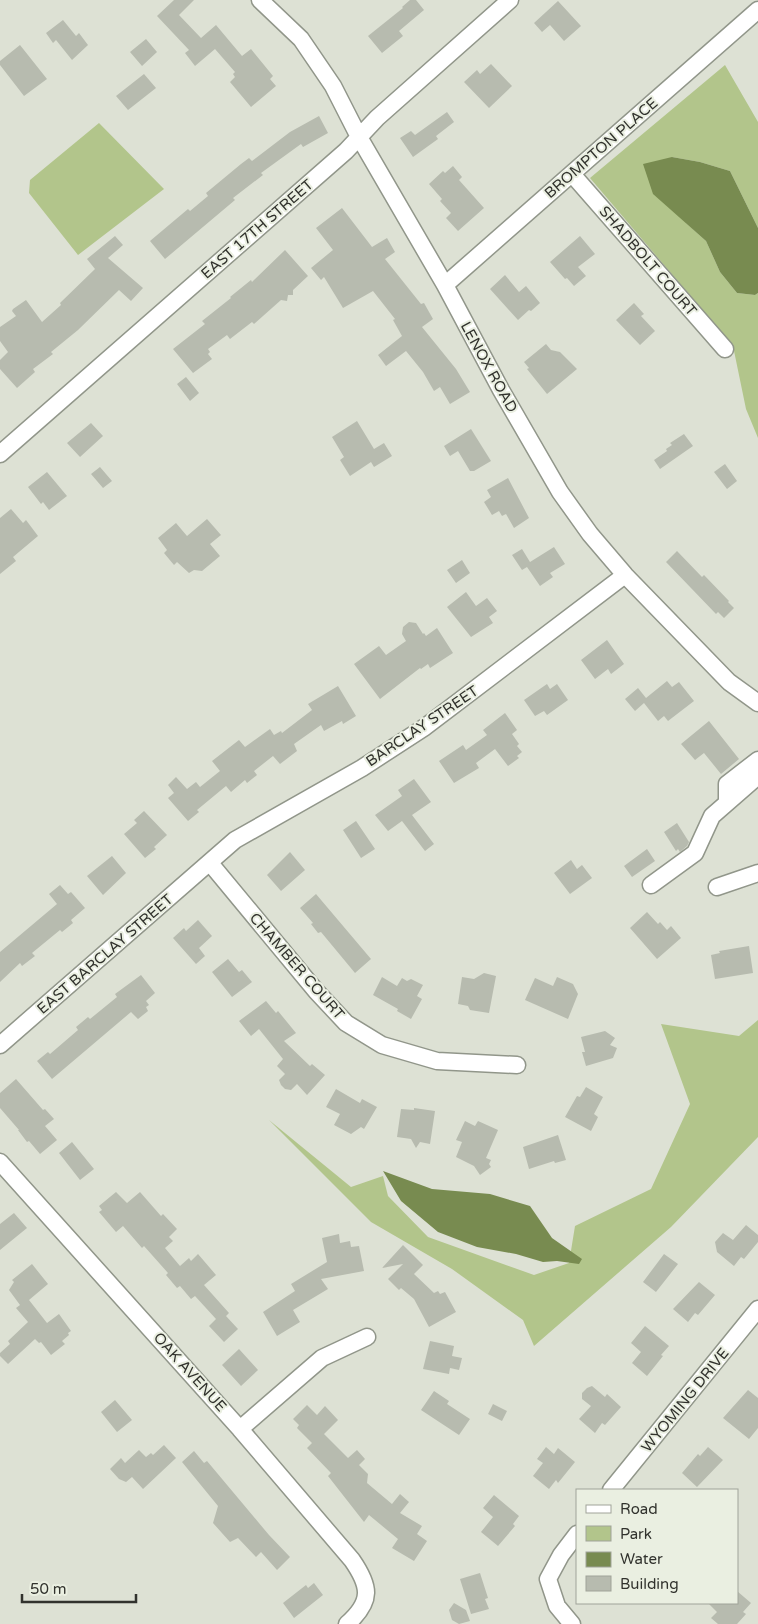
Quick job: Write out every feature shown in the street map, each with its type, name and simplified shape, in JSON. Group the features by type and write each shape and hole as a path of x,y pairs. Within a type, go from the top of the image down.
{"street":[{"name":"LENOX ROAD","path":"260,0 301,39 333,86 359,137 445,285 501,390 560,492 590,534 625,575 729,682 758,703"},
{"name":"EAST 17TH STREET","path":"0,454 346,151 377,118 510,0"},
{"name":"BROMPTON PLACE","path":"445,285 758,10"},
{"name":"SHADBOLT COURT","path":"572,174 725,349"},
{"name":"BARCLAY STREET","path":"210,863 235,840 362,768 425,727 625,575"},
{"path":"727,802 727,784 758,760"},
{"path":"651,885 695,853 712,816 758,776"},
{"name":"EAST BARCLAY STREET","path":"0,1044 210,863"},
{"name":"CHAMBER COURT","path":"210,863 316,991 346,1023 382,1045 437,1061 516,1065"},
{"path":"717,887 758,873"},
{"name":"OAK AVENUE","path":"0,1162 240,1428 352,1560 362,1574 368,1591 363,1605 347,1624"},
{"name":"WYOMING DRIVE","path":"612,1489 758,1309"},
{"path":"240,1428 322,1358 367,1337"},
{"path":"572,1624 557,1606 548,1579 561,1555 576,1535"}],"green space":[{"path":"725,65 758,122 758,228 730,171 700,162 672,157 686,223 706,241 720,272 737,293 755,295 758,293 758,438 746,409 733,346 590,178"},
{"path":"99,123 164,189 78,255 29,193 30,180"},
{"path":"758,1020 758,1137 671,1227 534,1346 523,1320 452,1269 371,1222 269,1120 351,1187 383,1176 388,1196 428,1237 534,1275 569,1263 575,1226 651,1189 690,1104 661,1024 739,1036"}],"water":[{"path":"672,157 700,162 730,171 758,228 758,293 755,295 737,293 720,272 706,241 653,194 643,164"},
{"path":"383,1171 432,1189 490,1194 530,1206 552,1238 582,1259 579,1264 557,1261 543,1262 516,1254 477,1247 438,1232 401,1201"}],"building":[{"path":"174,0 194,0 179,15 201,38 216,25 242,56 251,49 273,76 270,79 276,86 251,107 230,82 235,77 233,74 235,72 215,49 195,66 185,53 189,50 157,16"},
{"path":"410,0 416,0 424,10 399,31 403,36 382,53 368,36 403,8"},
{"path":"558,1 581,26 564,41 550,25 542,32 534,23"},
{"path":"63,20 76,36 79,33 88,45 72,60 56,40 53,43 46,33"},
{"path":"146,39 157,52 142,66 130,52"},
{"path":"20,45 47,79 24,96 0,65 0,61"},
{"path":"491,64 512,86 489,108 464,82 477,70 480,74"},
{"path":"144,74 156,88 128,110 116,96"},
{"path":"447,112 454,122 436,136 438,139 413,157 400,138 411,131 415,135"},
{"path":"319,116 328,133 303,147 301,144 261,173 263,175 233,198 235,200 165,259 150,241 188,209 190,211 208,196 206,193 249,158 252,161 290,132"},
{"path":"453,166 462,177 459,180 484,208 458,231 446,218 451,213 440,201 442,199 429,184 443,171 445,173"},
{"path":"342,208 372,247 387,238 395,252 385,259 421,304 424,303 433,319 422,327 456,369 470,392 450,404 440,387 434,391 423,372 406,351 386,366 378,355 402,336 393,320 395,319 373,291 343,308 324,277 321,280 311,268 333,250 316,228"},
{"path":"115,236 123,245 108,258 143,288 131,301 119,290 78,330 51,352 53,354 33,369 35,372 17,388 0,369 0,360 8,352 0,341 0,327 16,316 12,311 13,309 26,300 42,322 95,269 87,259"},
{"path":"580,236 595,254 578,267 586,276 574,286 550,262"},
{"path":"285,250 308,276 293,290 293,295 288,295 287,301 281,300 254,324 252,322 230,339 227,335 208,349 210,352 208,354 212,359 193,373 173,349 205,324 202,321 251,280 252,282"},
{"path":"505,275 519,292 526,286 540,303 518,320 490,289"},
{"path":"634,303 644,314 641,316 655,331 640,345 616,320"},
{"path":"546,344 551,350 560,352 577,369 547,394 527,369 529,368 524,362"},
{"path":"186,377 199,393 190,401 177,384"},
{"path":"357,421 374,449 384,443 392,456 374,467 371,462 350,476 340,460 344,457 332,437"},
{"path":"91,423 103,436 80,457 67,443"},
{"path":"471,429 491,461 474,471 470,471 458,451 450,456 444,446"},
{"path":"684,434 693,446 660,469 654,460 667,451 666,449 672,445 670,443"},
{"path":"725,464 737,481 727,489 714,472"},
{"path":"100,467 112,481 103,488 91,474"},
{"path":"47,472 67,496 49,510 43,502 41,504 28,487"},
{"path":"508,478 529,518 514,528 506,514 502,516 499,511 492,515 484,502 491,497 487,490"},
{"path":"11,509 23,523 26,520 38,536 13,557 16,561 0,574 0,518"},
{"path":"207,519 221,535 210,544 220,556 202,571 194,570 189,573 177,562 174,565 164,553 167,550 158,538 176,523 187,536"},
{"path":"554,547 565,564 550,573 553,577 540,586 527,567 522,570 512,555 522,549 530,562"},
{"path":"677,551 702,577 704,575 734,608 724,618 718,612 716,614 666,562"},
{"path":"462,560 470,573 456,583 447,570"},
{"path":"466,592 476,606 487,598 497,611 489,617 493,623 471,637 447,607"},
{"path":"409,622 416,623 426,636 437,628 453,653 430,668 428,664 420,668 380,699 354,664 379,646 386,655 406,641 402,634 403,627"},
{"path":"607,640 624,664 611,674 608,669 595,679 581,660"},
{"path":"667,681 672,687 679,682 694,701 668,721 664,716 658,721 644,703 635,711 625,699 638,688 646,698"},
{"path":"547,684 550,689 557,684 568,700 547,715 544,711 535,716 524,700"},
{"path":"338,686 356,716 343,724 342,721 324,731 321,725 294,744 297,751 280,764 273,756 254,771 257,775 247,783 245,780 231,792 226,786 197,810 199,812 188,821 168,798 174,793 168,785 176,777 187,789 196,782 200,787 220,771 212,761 239,740 245,747 270,729 274,735 281,731 282,733 312,710 308,704"},
{"path":"505,713 517,730 512,734 522,752 517,756 519,758 508,766 495,749 476,763 479,768 454,783 439,761 463,745 466,750 487,735 483,730"},
{"path":"709,721 739,759 721,774 704,753 695,760 681,744"},
{"path":"414,779 431,802 412,815 434,844 425,851 402,821 388,831 375,815 402,796 398,790"},
{"path":"144,811 167,835 154,847 156,849 145,858 124,834 137,823 134,820"},
{"path":"356,821 375,849 361,858 343,830"},
{"path":"677,823 689,842 680,852 678,849 676,851 664,832"},
{"path":"647,849 655,861 632,877 624,866"},
{"path":"290,852 305,870 281,891 267,875"},
{"path":"112,856 126,873 103,895 87,876"},
{"path":"571,860 577,869 582,865 592,878 570,894 554,873"},
{"path":"60,885 68,894 71,892 85,908 71,920 73,923 62,932 60,930 32,953 35,956 22,966 20,963 0,982 0,952 57,904 49,894"},
{"path":"316,894 371,959 355,973 321,932 318,933 311,924 313,923 300,908"},
{"path":"647,912 658,924 660,922 667,930 671,926 681,938 657,959 630,928"},
{"path":"198,920 212,936 199,948 205,956 196,964 173,938 184,928 186,931"},
{"path":"749,946 753,973 715,979 711,955 720,953 719,951"},
{"path":"228,959 239,972 242,970 252,982 232,997 212,972"},
{"path":"484,973 496,976 489,1013 470,1010 468,1006 458,1004 462,977 474,979"},
{"path":"141,975 155,993 146,1001 149,1005 146,1007 148,1011 138,1019 131,1012 52,1079 37,1061 48,1052 50,1054 78,1030 76,1027 88,1017 90,1019 117,997 115,994"},
{"path":"382,977 397,986 402,978 407,981 411,979 423,985 417,996 422,999 411,1019 397,1011 398,1009 373,995"},
{"path":"557,977 573,984 578,994 568,1019 525,1000 535,978 553,986"},
{"path":"266,1001 276,1013 278,1011 296,1033 284,1041 310,1066 312,1064 325,1075 307,1095 297,1084 291,1090 285,1089 281,1085 279,1080 285,1074 277,1066 283,1059 259,1029 251,1036 239,1021"},
{"path":"605,1031 615,1038 610,1045 617,1048 613,1058 586,1066 582,1052 585,1052 581,1037"},
{"path":"16,1079 43,1110 45,1109 54,1119 45,1126 57,1140 40,1154 29,1141 27,1142 0,1108 0,1093"},
{"path":"586,1087 603,1097 594,1114 598,1117 591,1131 565,1117 577,1096 580,1097"},
{"path":"336,1089 360,1103 362,1099 377,1107 364,1129 361,1127 351,1134 334,1125 340,1114 326,1107"},
{"path":"414,1108 435,1111 430,1144 420,1142 416,1148 411,1139 397,1137 401,1109 414,1110"},
{"path":"465,1121 475,1126 478,1121 498,1130 486,1158 491,1160 489,1164 491,1167 480,1175 474,1166 456,1157 462,1142 456,1140"},
{"path":"558,1135 566,1160 555,1163 554,1161 529,1169 523,1147"},
{"path":"72,1142 94,1169 80,1180 59,1153"},
{"path":"116,1192 127,1203 140,1192 161,1216 163,1214 177,1229 169,1237 173,1241 165,1248 180,1266 189,1258 191,1261 198,1254 216,1275 204,1285 229,1313 226,1316 238,1329 224,1342 209,1326 216,1319 195,1296 191,1299 180,1286 177,1288 166,1275 168,1273 144,1246 142,1248 123,1226 116,1232 99,1212 102,1210 99,1206"},
{"path":"14,1213 27,1228 0,1250 0,1224"},
{"path":"746,1225 758,1235 758,1242 744,1259 741,1257 734,1266 717,1252 715,1242 723,1233 733,1240"},
{"path":"339,1234 340,1243 350,1241 351,1247 359,1246 364,1271 321,1279 328,1289 293,1310 300,1322 277,1336 263,1312 295,1291 291,1284 327,1262 322,1238"},
{"path":"403,1245 423,1265 414,1274 434,1293 438,1291 440,1294 445,1292 456,1312 429,1327 414,1299 401,1288 399,1290 388,1279 403,1264 382,1268"},
{"path":"664,1254 678,1264 656,1292 643,1282"},
{"path":"32,1264 48,1284 29,1300 47,1323 59,1314 71,1331 62,1341 65,1344 51,1355 41,1342 39,1343 35,1339 8,1364 0,1356 0,1353 10,1344 8,1341 28,1322 16,1308 20,1305 9,1290 14,1282 12,1280"},
{"path":"699,1282 715,1295 698,1315 695,1313 688,1322 673,1309"},
{"path":"645,1326 669,1346 647,1376 632,1363 641,1352 631,1343"},
{"path":"430,1341 454,1346 452,1356 462,1358 459,1370 450,1368 449,1374 423,1369"},
{"path":"239,1349 258,1370 241,1386 222,1365"},
{"path":"592,1386 605,1397 607,1394 621,1407 605,1425 602,1423 595,1433 579,1419 591,1406 582,1399 582,1393"},
{"path":"748,1390 758,1398 758,1428 749,1439 723,1418"},
{"path":"434,1391 449,1401 447,1404 470,1419 459,1435 421,1410"},
{"path":"115,1400 132,1420 117,1432 101,1412"},
{"path":"493,1404 507,1411 502,1421 488,1414"},
{"path":"307,1405 317,1415 325,1406 338,1420 324,1434 348,1458 357,1450 365,1459 359,1465 368,1474 367,1483 392,1504 400,1494 409,1502 400,1513 422,1526 417,1534 427,1541 414,1561 392,1548 398,1539 369,1515 364,1522 328,1476 331,1473 307,1448 312,1443 297,1428 299,1425 293,1419"},
{"path":"164,1445 176,1458 143,1489 132,1477 126,1482 119,1479 110,1469 121,1458 125,1463 139,1450 146,1457 151,1453 153,1455"},
{"path":"546,1447 554,1454 558,1448 575,1462 558,1483 556,1480 549,1489 533,1476 543,1463 537,1459"},
{"path":"708,1447 723,1460 697,1487 682,1473 698,1454 700,1456"},
{"path":"194,1451 204,1463 207,1461 290,1557 277,1570 261,1552 256,1557 238,1538 230,1542 213,1523 218,1506 182,1462"},
{"path":"494,1495 519,1516 513,1524 515,1526 498,1546 481,1532 493,1517 483,1508"},
{"path":"480,1573 488,1598 485,1599 489,1609 471,1614 460,1579"},
{"path":"314,1583 323,1595 294,1618 283,1603 306,1585 308,1588"},
{"path":"738,1592 751,1603 743,1612 746,1614 737,1624 718,1624 711,1618 717,1612 709,1604 738,1604"},
{"path":"454,1603 466,1610 470,1621 459,1624 452,1620 449,1610"}]}
